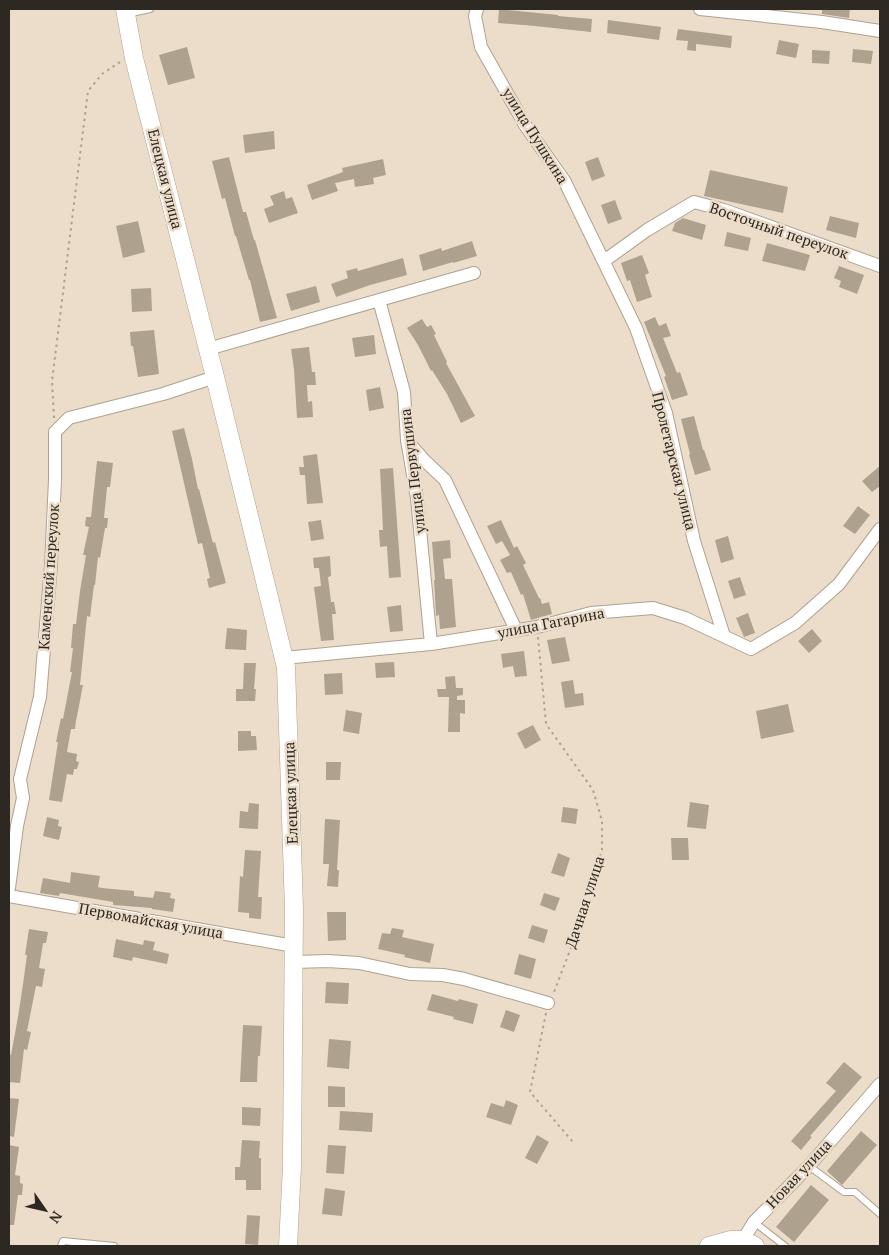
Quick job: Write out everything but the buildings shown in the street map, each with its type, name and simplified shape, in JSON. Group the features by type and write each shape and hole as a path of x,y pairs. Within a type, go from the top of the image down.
{"main road":[{"name":"Елецкая улица","path":"125,12 133,53 286,667 294,910 292,1166 288,1246"},
{"name":"Новая улица","path":"709,1246 731,1240 749,1243"}],"street":[{"name":"улица Пушкина","path":"477,9 475,16 481,47 526,125 565,182 604,261"},
{"path":"700,9 822,22 880,31"},
{"name":"Восточный переулок","path":"604,261 647,230 694,202 880,266"},
{"name":"Пролетарская улица","path":"604,261 636,328 666,413 694,541 724,636"},
{"path":"208,349 474,273"},
{"name":"улица Первушина","path":"379,300 404,392 407,440 417,498 431,644"},
{"path":"55,432 69,418 163,394 215,377"},
{"name":"Каменский переулок","path":"9,888 17,826 23,798 20,779 40,697 51,565 55,432"},
{"path":"407,440 445,480 516,630"},
{"name":"улица Гагарина","path":"284,658 431,644 537,627 591,613 653,608 685,618 751,650 795,623 839,584 880,529"},
{"name":"Первомайская улица","path":"9,896 328,961 358,963 410,974 443,975 464,979 548,1003"},
{"name":"Новая улица","path":"749,1243 754,1222 809,1166 880,1084"}],"lane":[{"path":"125,12 150,9"},
{"path":"809,1166 844,1192 855,1192 880,1214"},
{"path":"754,1222 785,1246"},
{"path":"61,1246 63,1241 114,1246"}],"path":[{"path":"55,432 52,381 88,91 102,74 133,53"},
{"name":"Дачная улица","path":"537,627 546,724 593,790 602,821 602,851 584,899 574,940 555,990 548,1003 530,1092 573,1142"}]}
